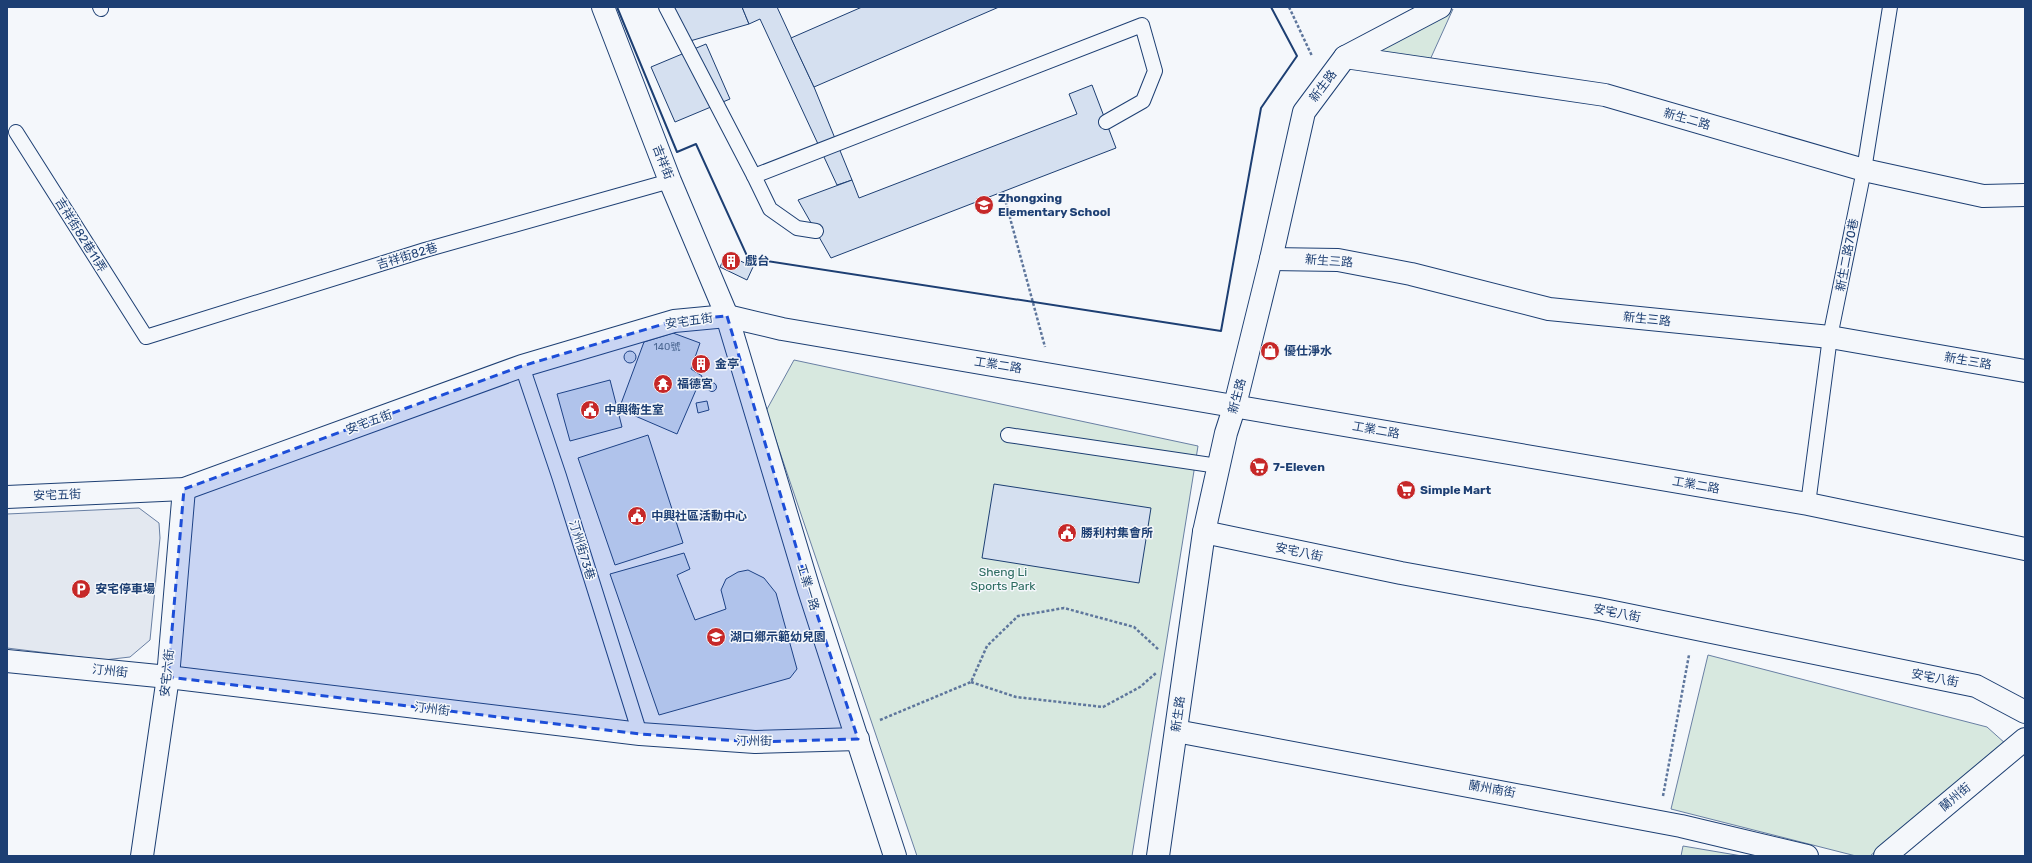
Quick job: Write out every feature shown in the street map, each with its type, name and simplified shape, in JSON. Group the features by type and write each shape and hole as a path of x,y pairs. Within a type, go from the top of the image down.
{"street":[{"name":"吉祥街","path":"603,7 670,181 727,316"},
{"name":"新生路","path":"1158,856 1204,532 1226,433 1235,405 1271,259 1304,112 1345,57 1440,7"},
{"name":"新生二路","path":"1345,57 1605,95 1864,170 1983,196 2025,195"},
{"name":"新生三路","path":"1271,259 1338,260 1411,274 1549,309 1830,337 2025,371"},
{"name":"安宅五街","path":"7,497 184,490 522,366 674,321 727,316"},
{"name":"工業二路","path":"727,316 782,330 1235,405 1808,504 2025,549"},
{"name":"工業一路","path":"727,316 809,590 895,856"},
{"name":"安宅六街","path":"142,856 168,677 184,490"},
{"name":"安宅八街","path":"1204,532 1401,573 1694,629 1976,686 2025,712"},
{"name":"汀州街","path":"7,661 168,677 640,734 754,742 858,739"},
{"name":"蘭州南街","path":"1176,732 1658,821 1807,856"},
{"name":"蘭州街","path":"1885,856 2025,739"}],"lane":[{"path":"666,7 770,209 797,228 816,231"},
{"name":"新生二路70巷","path":"1808,504 1830,337 1864,170 1890,7"},
{"path":"754,176 1142,25 1155,72 1143,101 1106,122"},
{"name":"吉祥街82巷11弄","path":"16,132 146,337"},
{"name":"吉祥街82巷","path":"146,337 425,250 670,181"},
{"name":"汀州街73巷","path":"522,366 559,476 640,734"},
{"path":"1008,435 1218,466"}],"path":[{"path":"1289,7 1325,83"},
{"path":"1003,192 1045,342 1045,373"},
{"path":"971,682 987,646 1018,616 1064,608 1134,627 1160,651"},
{"path":"1658,821 1694,629"},
{"path":"874,722 971,682 1016,697 1103,707 1140,687 1160,669"}],"highlighted area":[{"path":"727,316 809,590 858,739 755,742 640,734 168,677 184,489 522,366 674,321"}],"green space":[{"path":"1453,9 1429,62 1369,51"},
{"name":"Sheng Li Sports Park","path":"794,360 1198,446 1132,856 917,856 766,411"},
{"path":"1708,655 1987,727 2006,744 1870,856 1856,856 1671,809"},
{"path":"1683,846 1742,856 1681,856"}],"shaded area":[{"name":"安宅停車場","path":"139,508 159,523 160,538 150,640 130,657 104,660 7,648 7,514"}],"building":[{"path":"673,7 742,7 749,24 690,41"},
{"path":"742,7 777,7 814,87 852,180 837,185 760,19 749,24"},
{"path":"862,7 999,7 814,87 791,38"},
{"path":"706,44 730,99 675,122 651,67"},
{"path":"1092,85 1116,148 831,258 798,200 852,180 859,198 1077,114 1069,94"},
{"name":"戲台","path":"726,254 753,267 747,280 720,267"},
{"name":"福德宮","path":"673,333 700,343 691,369 702,376 677,434 619,409 644,342"},
{"path":"630,351 634,353 636,357 634,361 630,363 626,361 624,357 626,353"},
{"name":"金亭","path":"701,358 705,360 707,364 705,368 701,370 697,368 695,364 697,360"},
{"name":"中興衛生室","path":"610,380 622,427 570,441 557,394"},
{"path":"712,382 717,387 712,392 707,387"},
{"path":"707,401 709,410 698,413 696,403"},
{"name":"中興社區活動中心","path":"648,435 683,543 615,565 578,458"},
{"name":"勝利村集會所","path":"994,484 1151,508 1139,583 982,558"},
{"name":"湖口鄉示範幼兒園","path":"684,553 690,569 677,575 695,620 726,609 721,590 726,579 738,572 748,570 764,578 776,593 797,669 790,678 659,715 610,574"}],"wall":[{"path":"617,7 677,152 696,144 748,258 1221,331 1261,108 1297,56 1271,7"}],"place":[{"name":"Zhongxing Elementary School","path":"984,205"},
{"name":"戲台","path":"731,261"},
{"name":"優仕淨水","path":"1270,351"},
{"name":"金亭","path":"701,364"},
{"name":"福德宮","path":"663,384"},
{"name":"中興衛生室","path":"590,410"},
{"name":"7-Eleven","path":"1259,467"},
{"name":"Simple Mart","path":"1406,490"},
{"name":"中興社區活動中心","path":"637,516"},
{"name":"勝利村集會所","path":"1067,533"},
{"name":"安宅停車場","path":"81,589"},
{"name":"湖口鄉示範幼兒園","path":"716,637"}]}
